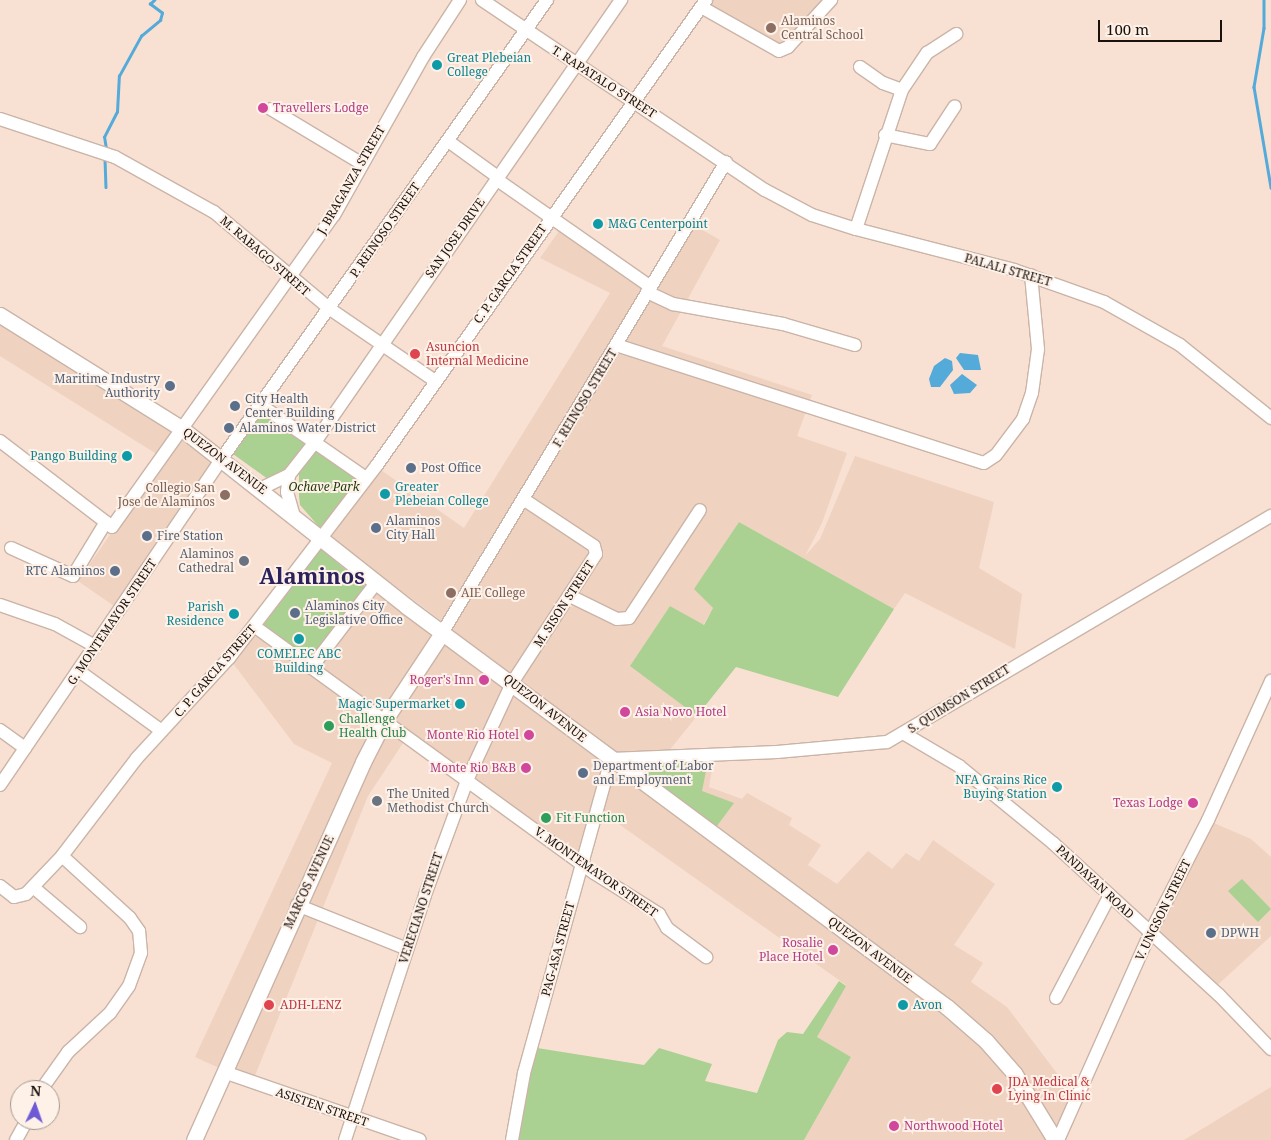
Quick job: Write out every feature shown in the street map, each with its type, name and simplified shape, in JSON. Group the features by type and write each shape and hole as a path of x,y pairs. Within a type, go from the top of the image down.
{"main road":[{"name":"QUEZON AVENUE","path":"0,315 182,428 262,488 376,583 611,759 857,939 973,1029 1014,1073 1056,1140"},
{"name":"MARCOS AVENUE","path":"194,1140 297,905 384,721 442,633"}],"street":[{"name":"J. BRAGANZA STREET","path":"11,548 73,576 182,428 334,215 361,164 460,0"},
{"name":"T. RAPATALO STREET","path":"482,0 526,32 578,64 726,162"},
{"name":"P. REINOSO STREET","path":"222,458 262,406 547,0"},
{"name":"SAN JOSE DRIVE","path":"262,488 288,475 315,442 621,0"},
{"path":"705,4 779,51 788,47 831,0"},
{"name":"C. P. GARCIA STREET","path":"29,890 62,856 162,731 254,626 366,478 550,217 636,102 705,4"},
{"path":"856,229 902,90 927,53 956,34"},
{"path":"860,67 882,83 902,90"},
{"path":"886,135 930,144 955,106"},
{"path":"271,109 361,164"},
{"name":"M. RABAGO STREET","path":"0,119 47,132 129,164 214,212 248,237 290,278 330,310 435,381"},
{"path":"448,141 649,290 673,304 766,320 854,345"},
{"name":"PALALI STREET","path":"726,162 781,198 812,214 856,229 1031,275 1104,302 1152,327 1202,360 1271,418"},
{"name":"F. REINOSO STREET","path":"442,633 726,162"},
{"path":"616,345 984,463 996,455 1023,419 1032,393 1038,350 1031,275"},
{"path":"262,406 366,478"},
{"path":"0,441 109,525"},
{"name":"G. MONTEMAYOR STREET","path":"0,785 222,458"},
{"path":"288,475 287,492 293,513"},
{"name":"M. SISON STREET","path":"512,683 570,596 597,550 523,499"},
{"path":"570,596 617,619 629,618 700,510"},
{"name":"S. QUIMSON STREET","path":"611,759 849,746 886,742 1271,516"},
{"path":"312,668 376,583"},
{"path":"0,605 55,624 95,646"},
{"name":"V. MONTEMAYOR STREET","path":"254,626 384,721 468,778 583,865 658,914 667,928 706,957"},
{"path":"79,671 162,731"},
{"name":"V. UNGSON STREET","path":"1056,1140 1150,932 1208,820 1271,681"},
{"name":"VERECIANO STREET","path":"345,1140 408,949 468,778 512,683"},
{"path":"0,730 25,748"},
{"name":"PANDAYAN ROAD","path":"903,733 958,766 994,793 1110,895 1271,1049"},
{"name":"PAG-ASA STREET","path":"512,1140 524,1072 568,905 583,865 611,759"},
{"path":"48,1080 68,1052 110,1013 129,986 141,953 139,932 130,918 62,856"},
{"path":"0,886 14,896 29,890 80,927"},
{"path":"1056,998 1110,895"},
{"path":"297,905 408,949"},
{"name":"ASISTEN STREET","path":"224,1072 352,1119 420,1140"}],"shaded area":[{"name":"Alaminos Central School","path":"712,0 836,0 786,52 706,9"},
{"path":"692,224 720,240 662,346 812,395 797,436 847,453 822,523 805,556 820,539 855,456 994,502 979,568 1022,594 1015,649 905,593 894,609 739,522 695,589 713,608 703,625 670,606 631,666 697,716 668,752 715,752 709,787 742,799 747,793 792,818 789,825 821,845 808,865 837,884 868,851 892,869 906,853 919,861 933,840 995,884 954,945 983,963 971,982 1007,1007 1074,1096 1055,1140 804,1140 851,1057 817,1037 846,985 599,810 583,865 407,737 368,796 252,1083 195,1057 332,763 294,744 229,658 321,537 442,633"},
{"path":"559,231 646,290 443,622 327,535 378,468 464,528 610,293 540,258"},
{"path":"0,315 222,458 114,606 78,581 163,458 0,356"},
{"path":"1209,821 1251,839 1271,857 1271,936 1212,990 1148,932"},
{"path":"1271,1087 1271,1140 1184,1140"}],"green space":[{"path":"264,411 309,444 272,482 233,454"},
{"name":"Ochave Park","path":"314,450 360,481 321,529 300,505 299,496 299,473"},
{"path":"739,522 894,609 838,697 736,667 697,716 630,666 670,606 704,625 713,608 694,589"},
{"path":"321,549 373,593 316,668 262,627"},
{"path":"708,761 702,791 734,803 714,830 624,764"},
{"path":"1242,879 1271,909 1258,922 1228,891"},
{"path":"839,981 846,986 817,1037 851,1057 804,1140 512,1140 531,1047 644,1065 659,1048 712,1064 705,1081 757,1093 778,1040 787,1032 803,1034"}],"water":[{"path":"960,353 978,355 981,370 964,370 956,358"},
{"path":"945,358 952,361 953,370 940,387 931,387 929,379 934,366"},
{"path":"962,374 977,385 970,393 954,394 950,385"}],"waterway":[{"path":"106,149 104,137 117,112 119,76 141,36 160,20 162,13 150,4 154,0"},
{"path":"1264,0 1264,28 1254,87 1271,188"},
{"path":"105,159 106,187"}],"place":[{"name":"Alaminos Central School","path":"771,28"},
{"name":"Great Plebeian College","path":"437,65"},
{"name":"Travellers Lodge","path":"263,108"},
{"name":"M&G Centerpoint","path":"598,224"},
{"name":"Asuncion Internal Medicine","path":"415,354"},
{"name":"Maritime Industry Authority","path":"170,386"},
{"name":"City Health Center Building","path":"235,406"},
{"name":"Alaminos Water District","path":"229,428"},
{"name":"Pango Building","path":"127,456"},
{"name":"Post Office","path":"411,468"},
{"name":"Greater Plebeian College","path":"385,494"},
{"name":"Collegio San Jose de Alaminos","path":"225,495"},
{"name":"Alaminos City Hall","path":"376,528"},
{"name":"Fire Station","path":"147,536"},
{"name":"Alaminos Cathedral","path":"244,561"},
{"name":"RTC Alaminos","path":"115,571"},
{"name":"AIE College","path":"451,593"},
{"name":"Alaminos City Legislative Office","path":"295,613"},
{"name":"Parish Residence","path":"234,614"},
{"name":"COMELEC ABC Building","path":"299,639"},
{"name":"Roger's Inn","path":"484,680"},
{"name":"Magic Supermarket","path":"460,704"},
{"name":"Asia Novo Hotel","path":"625,712"},
{"name":"Challenge Health Club","path":"329,726"},
{"name":"Monte Rio Hotel","path":"529,735"},
{"name":"Monte Rio B&B","path":"526,768"},
{"name":"Department of Labor and Employment","path":"583,773"},
{"name":"NFA Grains Rice Buying Station","path":"1057,787"},
{"name":"The United Methodist Church","path":"377,801"},
{"name":"Texas Lodge","path":"1193,803"},
{"name":"Fit Function","path":"546,818"},
{"name":"DPWH","path":"1211,933"},
{"name":"Rosalie Place Hotel","path":"833,950"},
{"name":"ADH-LENZ","path":"269,1005"},
{"name":"Avon","path":"903,1005"},
{"name":"JDA Medical & Lying In Clinic","path":"997,1089"},
{"name":"Northwood Hotel","path":"894,1126"}],"district":[{"name":"Alaminos","path":"312,576"}]}
